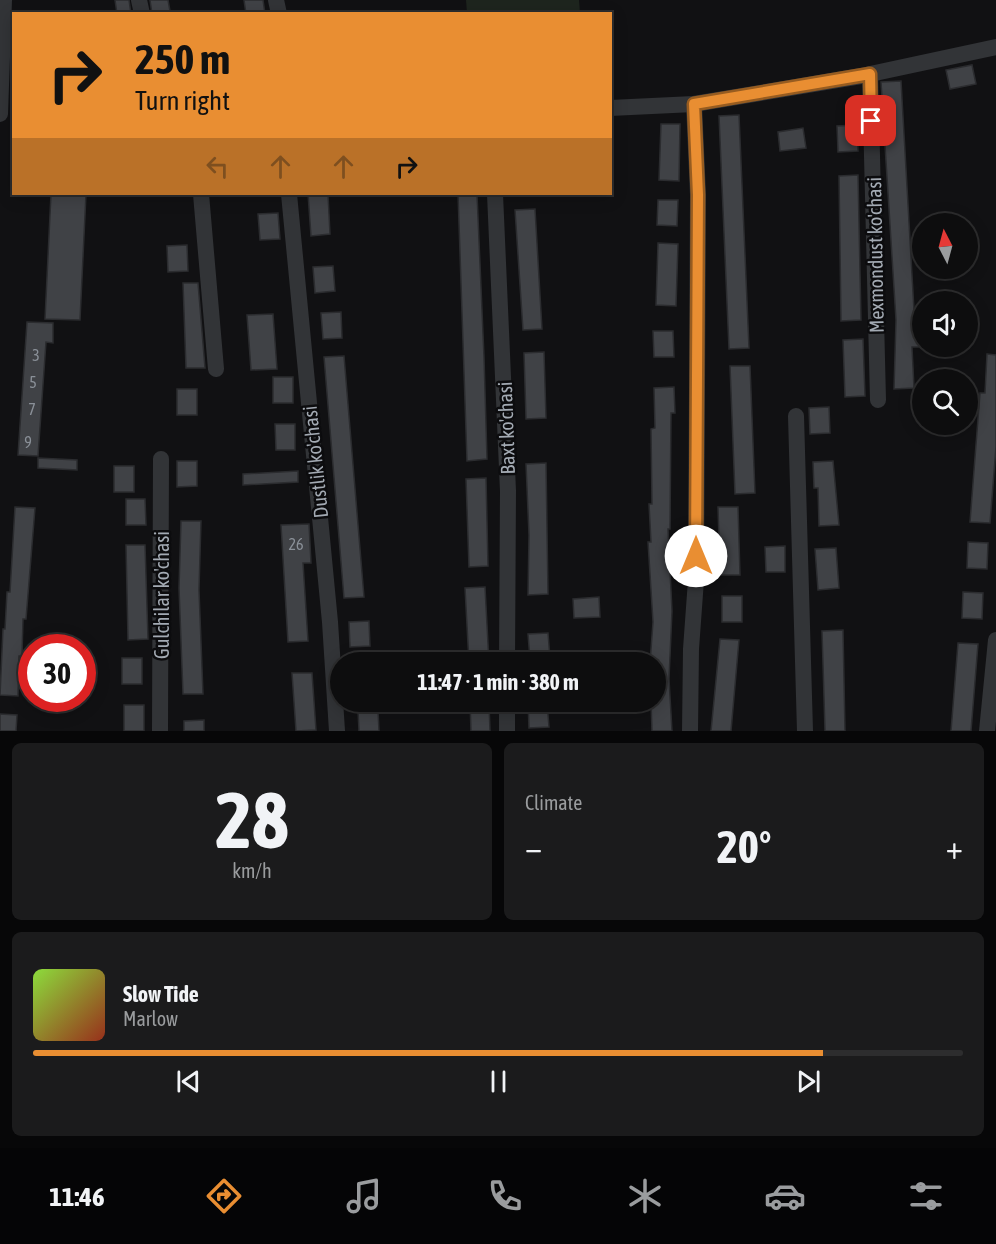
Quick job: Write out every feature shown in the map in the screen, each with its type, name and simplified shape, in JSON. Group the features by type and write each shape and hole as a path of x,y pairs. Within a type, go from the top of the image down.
{"street":[{"path":"0,114 8,88 4,0"},
{"path":"612,108 694,104 870,74 996,46"},
{"name":"Mexmondust ko'chasi","path":"870,74 878,400"},
{"path":"690,731 691,649 696,580 698,195 694,104"},
{"path":"201,195 216,369"},
{"name":"Dustlik ko'chasi","path":"289,195 330,622 337,731"},
{"name":"Baxt ko'chasi","path":"495,195 508,491 507,652"},
{"path":"796,416 805,731"},
{"name":"Gulchilar ko'chasi","path":"160,731 161,459"},
{"path":"987,731 996,640"},
{"path":"507,712 507,731"}],"shaded area":[{"path":"466,0 579,0 580,12 467,12"}],"building":[{"path":"115,0 129,0 131,12 117,12"},
{"path":"150,0 168,0 170,11 152,12"},
{"path":"244,0 263,0 265,12 246,12"},
{"path":"972,65 976,84 950,89 946,70"},
{"path":"901,81 913,291 912,388 894,389 896,320 881,82"},
{"path":"739,115 749,348 729,349 719,116"},
{"path":"661,124 680,124 679,181 659,180"},
{"path":"857,125 858,151 838,152 837,126"},
{"path":"803,128 806,148 780,151 778,132"},
{"path":"858,175 861,320 841,321 839,176"},
{"path":"51,195 86,195 80,320 45,319"},
{"path":"308,195 328,195 330,234 311,236"},
{"path":"458,195 477,195 487,459 467,461"},
{"path":"658,200 678,200 677,226 657,225"},
{"path":"535,209 542,329 523,330 515,210"},
{"path":"278,213 280,239 260,240 258,214"},
{"path":"658,243 678,244 676,306 656,305"},
{"path":"187,245 188,271 168,272 167,246"},
{"path":"333,266 335,291 315,293 313,267"},
{"path":"183,283 198,283 205,368 186,368"},
{"path":"341,312 342,338 323,339 321,313"},
{"path":"273,314 277,369 251,370 247,315"},
{"path":"27,322 53,323 53,343 46,342 38,456 18,455"},
{"path":"653,331 673,331 674,357 654,357"},
{"path":"863,339 865,396 845,397 843,340"},
{"path":"544,352 546,418 526,419 524,353"},
{"path":"987,354 996,355 996,447 990,523 970,522 980,393 985,393"},
{"path":"344,356 364,597 344,598 324,357"},
{"path":"730,366 750,366 755,493 735,494"},
{"path":"273,377 293,377 293,403 273,403"},
{"path":"674,387 675,413 671,413 670,529 668,529 672,611 669,679 672,731 652,731 651,712 666,712 666,652 651,652 653,622 648,542 651,542 649,504 652,504 651,429 655,428 654,388"},
{"path":"177,389 197,389 197,415 177,415"},
{"path":"829,407 830,433 810,434 809,408"},
{"path":"275,424 295,424 295,450 276,450"},
{"path":"38,458 77,460 77,470 38,468"},
{"path":"177,461 197,461 197,486 177,487"},
{"path":"833,461 839,525 819,526 818,488 814,488 813,462"},
{"path":"546,463 548,594 528,595 529,535 526,464"},
{"path":"114,466 134,466 134,492 114,492"},
{"path":"298,471 298,482 243,485 243,474"},
{"path":"486,478 488,566 469,567 466,479"},
{"path":"126,499 145,499 146,525 126,525"},
{"path":"15,507 35,508 26,619 23,619 23,634 18,634 18,696 0,695 3,629 5,629 7,592 10,592"},
{"path":"718,507 738,507 740,575 720,575"},
{"path":"181,521 201,521 199,590 203,694 183,694 179,588"},
{"path":"309,524 311,563 303,563 308,641 288,642 281,525"},
{"path":"968,542 988,543 987,569 967,568"},
{"path":"126,545 145,545 148,639 128,640"},
{"path":"785,546 785,572 766,572 765,547"},
{"path":"836,548 839,588 818,590 815,549"},
{"path":"485,587 488,652 468,652 465,588"},
{"path":"963,592 983,593 982,619 962,618"},
{"path":"722,596 742,596 742,622 722,622"},
{"path":"599,597 600,617 574,618 573,599"},
{"path":"369,621 370,646 350,647 349,622"},
{"path":"843,630 845,731 825,731 822,631"},
{"path":"548,633 550,652 529,652 528,634"},
{"path":"720,639 739,640 731,731 711,731"},
{"path":"958,643 978,644 971,731 951,731"},
{"path":"122,658 142,658 142,684 122,684"},
{"path":"292,673 312,673 316,730 296,731"},
{"path":"124,705 144,705 144,731 124,731"},
{"path":"358,712 378,712 379,731 359,731"},
{"path":"470,712 489,712 490,731 471,731"},
{"path":"528,712 548,712 549,727 529,728"},
{"path":"0,714 17,715 16,731 0,731"},
{"path":"204,720 204,731 184,731 184,721"}],"route":[{"path":"696,556 698,195 694,104 870,74 871,121"}]}
